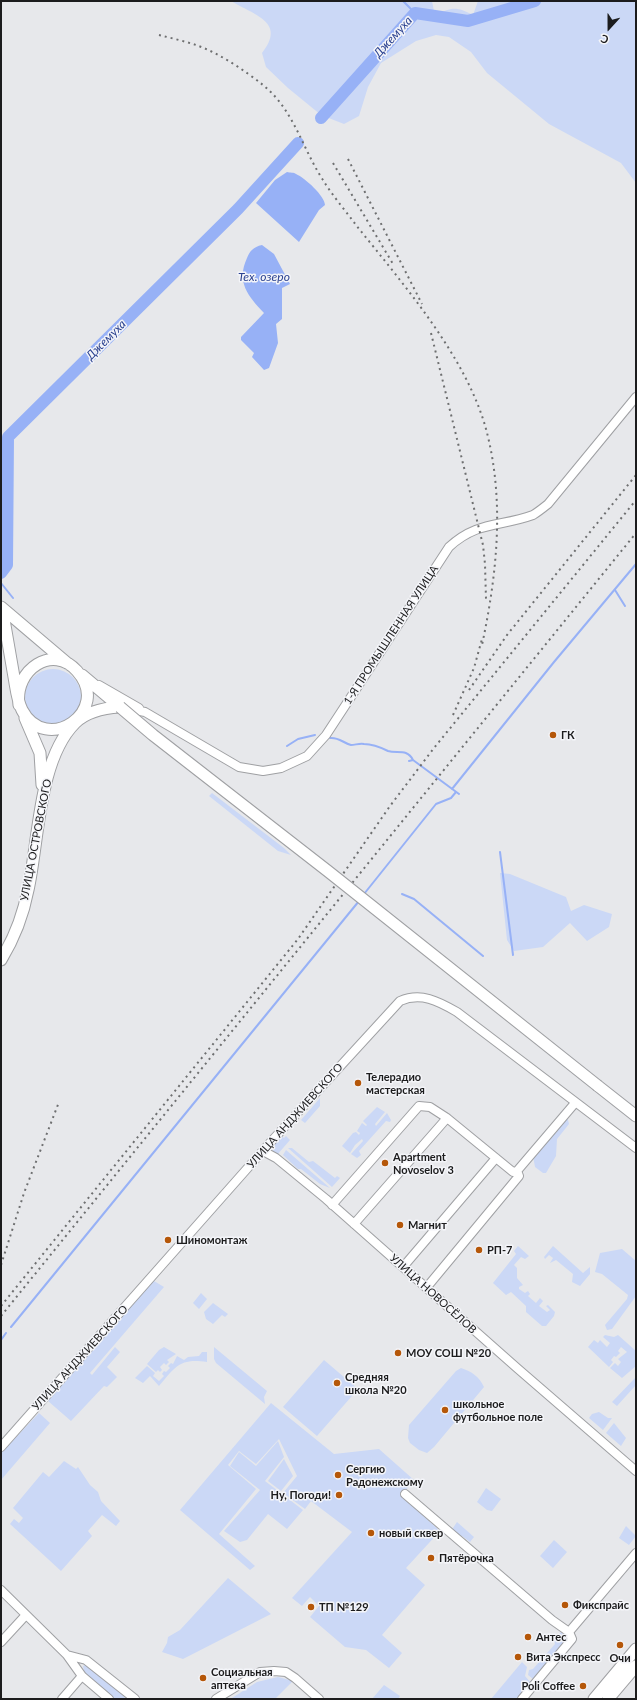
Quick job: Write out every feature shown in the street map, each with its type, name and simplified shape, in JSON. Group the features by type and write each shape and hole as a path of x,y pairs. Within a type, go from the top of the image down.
{"street":[{"name":"1-Я ПРОМЫШЛЕННАЯ УЛИЦА","path":"120,707 145,712 239,767 263,771 281,768 307,756 326,735 449,547 460,536 475,529 533,514 548,504 636,397"},
{"path":"2,608 153,735 329,872 636,1116"},
{"path":"2,608 21,708 40,753 42,798"},
{"path":"76,670 86,685 87,699 83,711 75,723 56,729 43,728 31,722 21,708 20,685 31,669 49,661 62,662 76,670 145,712"},
{"name":"УЛИЦА ОСТРОВСКОГО","path":"1,960 14,939 24,904 42,798 53,760 61,743 75,723 94,711 120,707"},
{"name":"УЛИЦА АНДЖИЕВСКОГО","path":"1,1447 391,1008 400,1000 408,997 428,998 457,1012 636,1148"},
{"path":"517,1171 575,1103"},
{"path":"332,1205 419,1106 430,1106 513,1172 517,1171"},
{"path":"354,1224 446,1118"},
{"name":"УЛИЦА НОВОСЁЛОВ","path":"264,1151 276,1158 332,1205 636,1471"},
{"path":"403,1267 496,1158"},
{"path":"427,1287 519,1176 517,1171"},
{"path":"405,1494 552,1620 569,1632 572,1639 522,1699"},
{"path":"569,1632 636,1553"},
{"path":"1,1590 25,1616 67,1655 82,1676 109,1699"},
{"path":"1,1642 25,1616"},
{"path":"594,1699 636,1649"},
{"path":"67,1655 86,1660 135,1699"},
{"path":"608,1699 636,1666"},
{"path":"216,1699 260,1672 274,1671 286,1672 319,1699"},
{"path":"62,1699 82,1676"}],"shaded area":[{"path":"231,1 432,1 435,16 450,9 462,10 473,15 478,1 636,1 636,183 621,163 549,124 487,73 471,52 449,37 436,35 416,41 381,63 368,87 359,116 344,124 321,115 288,88 266,67 262,53 269,42 271,34 269,27 258,15"},
{"path":"48,669 58,669 73,677 79,686 81,697 79,708 73,717 58,725 48,725 37,720 30,713 25,702 25,692 30,681 37,674"},
{"path":"212,793 291,855 278,851 209,796"},
{"path":"500,873 510,874 566,897 571,911 584,905 612,914 609,927 587,941 570,923 543,947 514,951 507,940"},
{"path":"320,1098 320,1106 305,1123 301,1120"},
{"path":"377,1107 385,1112 375,1124 376,1126 387,1113 391,1120 390,1122 386,1121 359,1151 361,1155 357,1158 351,1154 363,1141 362,1139 355,1145 350,1153 342,1146 353,1133 356,1132 359,1135 360,1133 357,1131 362,1123 366,1126 367,1125 363,1121"},
{"path":"567,1116 569,1124 557,1139 556,1156 546,1173 543,1173 535,1167 533,1156"},
{"path":"281,1136 284,1138 286,1136 290,1140 277,1155 273,1151 272,1147"},
{"path":"288,1148 292,1148 309,1162 313,1161 335,1178 337,1176 340,1178 332,1187"},
{"path":"286,1150 330,1188 320,1184 301,1169 298,1169 283,1155"},
{"path":"518,1246 529,1256 525,1259 521,1257 514,1265 517,1268 517,1278 523,1285 519,1287 519,1289 525,1293 528,1291 530,1294 528,1296 536,1303 540,1298 543,1301 539,1306 547,1312 550,1310 546,1306 548,1305 555,1312 554,1316 546,1326 542,1326 526,1312 526,1306 511,1292 506,1295 493,1283 516,1254 514,1251"},
{"path":"553,1246 583,1273 590,1267 590,1274 580,1286 572,1282 573,1274 556,1260 550,1263 553,1258 549,1255 545,1259 544,1257"},
{"path":"622,1249 636,1261 636,1296 612,1329 607,1330 605,1325 627,1299 628,1295 602,1274 595,1272 600,1253"},
{"path":"154,1281 164,1287 90,1373 92,1375 115,1347 120,1352 107,1367 117,1377 107,1387 104,1386 71,1421 48,1401 148,1285"},
{"path":"201,1293 207,1299 199,1309 193,1303"},
{"path":"213,1303 228,1314 225,1317 222,1315 213,1324 206,1319 204,1312"},
{"path":"605,1335 614,1337 618,1335 636,1351 636,1366 622,1378 610,1368 615,1363 618,1366 621,1362 618,1359 627,1352 621,1347 618,1351 620,1353 616,1357 614,1356 611,1360 613,1362 609,1367 588,1347 594,1340 598,1343 600,1340 607,1347 610,1343 603,1337"},
{"path":"164,1347 176,1354 167,1360 169,1362 166,1365 164,1363 160,1367 162,1370 160,1372 158,1370 156,1372 147,1364 159,1350"},
{"path":"214,1347 267,1391 264,1397 265,1404 216,1363 214,1359"},
{"path":"202,1352 207,1352 207,1362 190,1361 179,1365 159,1386 150,1376 143,1383 135,1378 147,1366 155,1373 153,1376 159,1381 164,1376 162,1374 164,1371 166,1372 170,1368 168,1366 171,1363 173,1364 177,1356 184,1360 188,1357 199,1356"},
{"path":"324,1360 358,1389 317,1436 283,1407"},
{"name":"школьное футбольное поле","path":"461,1368 475,1375 484,1387 434,1447 427,1453 419,1450 410,1443 408,1438 409,1425 456,1371"},
{"path":"636,1377 636,1385 617,1406 612,1402"},
{"path":"271,1403 334,1454 379,1449 414,1480 401,1496 440,1531 406,1568 425,1585 382,1635 402,1653 389,1668 366,1650 345,1647 310,1617 319,1606 310,1597 302,1606 292,1598 352,1532 311,1501 305,1509 283,1493 297,1476 279,1439 256,1464 239,1451 228,1465 256,1489 219,1534 255,1566 250,1570 180,1510"},
{"path":"599,1412 608,1418 612,1418 603,1430 589,1418 592,1414"},
{"path":"39,1413 50,1423 1,1480 1,1453"},
{"path":"614,1423 626,1438 621,1446 606,1433"},
{"path":"278,1441 284,1457 265,1481 303,1510 287,1529 268,1514 247,1540 240,1542 224,1531 260,1490 230,1466 239,1452 256,1466"},
{"path":"284,1459 293,1476 281,1491 268,1481"},
{"path":"64,1461 76,1469 78,1467 90,1485 98,1492 101,1501 120,1521 116,1526 102,1515 88,1531 92,1536 61,1571 10,1524 14,1519 19,1523 23,1518 13,1508 43,1472 49,1477"},
{"path":"486,1488 501,1499 492,1511 487,1510 477,1502"},
{"path":"457,1522 474,1537 470,1542 462,1536 459,1538 451,1531"},
{"path":"626,1526 636,1536 629,1545 619,1538"},
{"path":"554,1540 567,1552 553,1568 540,1556"},
{"path":"228,1578 271,1614 183,1659 162,1652 167,1643 168,1637 180,1630"},
{"path":"561,1632 567,1639 533,1679 528,1675 529,1670 533,1669 555,1644 554,1640"},
{"path":"522,1662 527,1667 525,1676 531,1683 517,1699 491,1699"},
{"path":"88,1664 111,1682 126,1699 112,1699 85,1676 83,1666"},
{"path":"278,1677 293,1681 275,1699 232,1698 257,1682"},
{"path":"384,1685 400,1696 398,1699 372,1699"}],"water":[{"name":"Тех. озеро","path":"287,172 295,173 309,183 322,197 325,205 319,210 299,242 256,203 275,180"},
{"name":"Тех. озеро","path":"262,245 274,254 290,284 282,288 282,319 276,324 278,343 269,368 264,370 252,357 254,353 241,340 241,337 264,313 253,301 245,288 243,281 244,267 249,253 254,248"}],"waterway":[{"path":"403,1 415,13"},
{"name":"Джемуха","path":"321,118 415,13 468,21 535,1"},
{"name":"Джемуха","path":"1,573 7,565 8,437 238,209 298,143"},
{"path":"452,789 554,662 636,564"},
{"path":"1,583 13,598"},
{"path":"615,590 625,606"},
{"path":"287,746 298,739 315,735"},
{"path":"330,738 336,738 351,745 370,745 391,752 402,752 411,756 413,760"},
{"path":"409,761 413,760 459,794"},
{"path":"364,894 436,804 451,798 456,792"},
{"path":"500,852 513,955"},
{"path":"402,894 414,899 483,956"},
{"path":"11,1327 359,901"},
{"path":"1,1340 6,1333"}],"railway":[{"path":"159,35 205,48 231,62 263,85 274,95 290,118 316,168 334,197 413,296 448,348 464,375 477,402 486,429 496,483 497,537 495,564 492,591 482,645"},
{"path":"348,159 422,304"},
{"path":"333,163 393,264"},
{"path":"431,333 483,545 486,599"},
{"path":"469,690 507,635 636,475"},
{"path":"1,1306 298,939 390,806 434,748 636,500"},
{"path":"1,1316 636,533"},
{"path":"453,715 474,668 482,639"},
{"path":"1,1265 24,1193 59,1102"}],"place":[{"name":"ГК","path":"553,735"},
{"name":"Телерадио мастерская","path":"358,1083"},
{"name":"Apartment Novoselov 3","path":"385,1163"},
{"name":"Магнит","path":"400,1225"},
{"name":"Шиномонтаж","path":"168,1240"},
{"name":"РП-7","path":"479,1250"},
{"name":"МОУ СОШ №20","path":"398,1353"},
{"name":"Средняя школа №20","path":"337,1383"},
{"name":"школьное футбольное поле","path":"445,1410"},
{"name":"Сергию Радонежскому","path":"338,1475"},
{"name":"Ну, Погоди!","path":"339,1495"},
{"name":"новый сквер","path":"371,1533"},
{"name":"Пятёрочка","path":"431,1558"},
{"name":"Фикспрайс","path":"565,1605"},
{"name":"ТП №129","path":"311,1607"},
{"name":"Антес","path":"528,1637"},
{"name":"Очи","path":"620,1645"},
{"name":"Вита Экспресс","path":"518,1657"},
{"name":"Социальная аптека","path":"203,1678"},
{"name":"Poli Coffee","path":"583,1686"}]}
